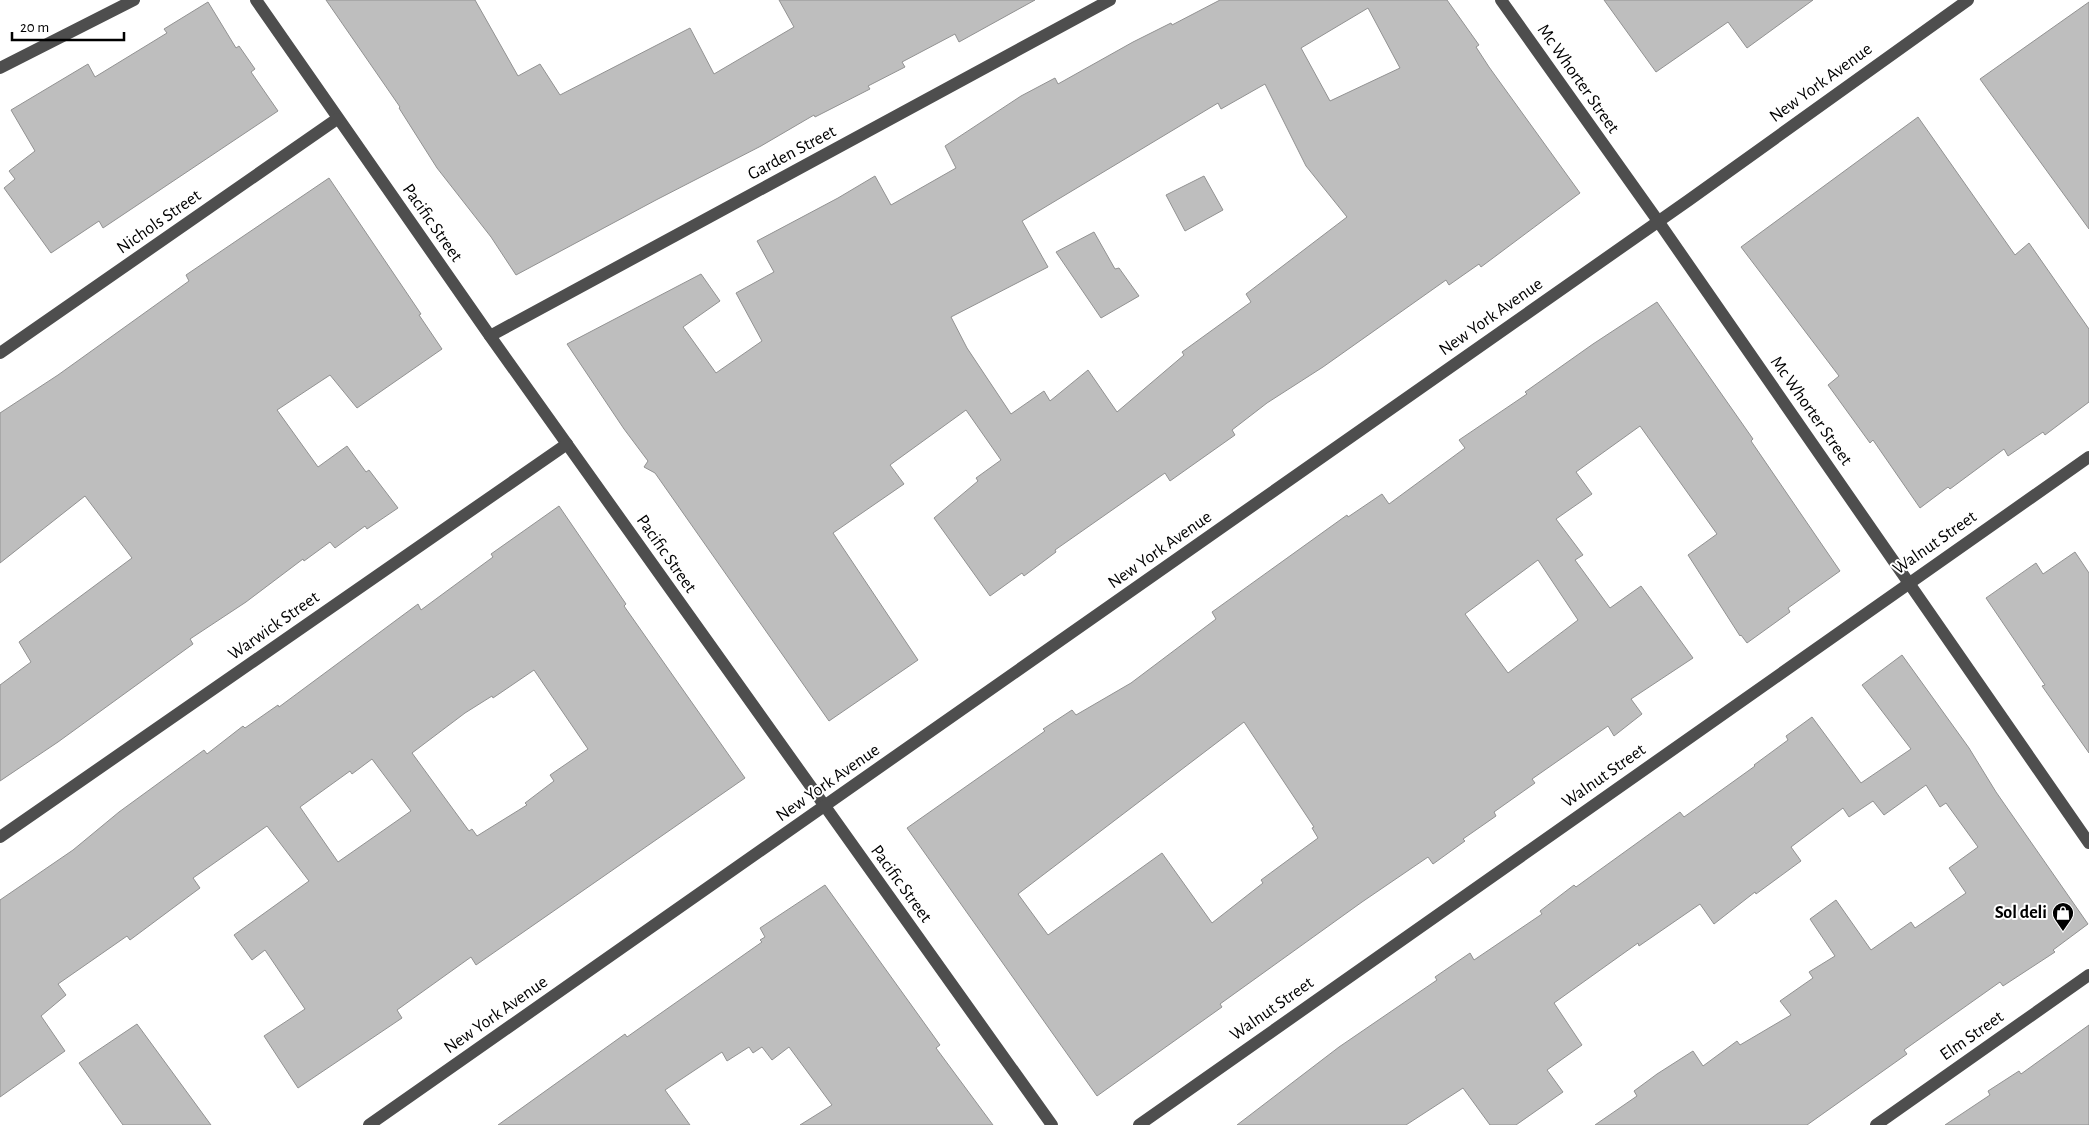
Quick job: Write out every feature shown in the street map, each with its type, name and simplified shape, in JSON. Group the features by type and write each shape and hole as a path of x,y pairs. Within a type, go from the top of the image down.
{"street":[{"path":"0,68 134,0"},
{"name":"Pacific Street","path":"256,0 337,119 490,336 1052,1125"},
{"name":"Garden Street","path":"490,336 1110,0"},
{"name":"Mc Whorter Street","path":"1501,0 1658,221 2089,843"},
{"name":"New York Avenue","path":"369,1125 1658,221 1968,0"},
{"name":"Nichols Street","path":"0,353 337,119"},
{"name":"Warwick Street","path":"0,837 567,444"},
{"name":"Walnut Street","path":"1138,1125 2089,457"},
{"name":"Elm Street","path":"1876,1125 2089,975"}],"building":[{"path":"326,0 475,0 518,76 540,64 560,95 690,28 714,74 794,27 779,0 1035,0 959,42 955,34 902,62 905,67 868,86 870,89 815,117 814,115 761,146 516,275 491,237 437,168 400,107"},
{"path":"1220,0 1447,0 1479,45 1476,47 1489,67 1580,193 1481,267 1479,264 1449,285 1446,280 1323,367 1267,403 1232,430 1235,435 1170,481 1165,473 1055,550 1056,552 1024,576 1022,573 990,596 934,518 978,481 976,478 1001,460 966,410 890,465 904,484 833,533 918,660 829,721 655,473 644,467 648,461 624,429 567,344 701,274 720,301 683,327 716,373 762,341 736,293 774,272 757,241 875,176 891,205 956,168 945,146 1021,96 1055,78 1058,84 1133,42 1171,23 1172,25","holes":["1368,8 1400,68 1330,101 1301,48","1265,84 1306,166 1347,217 1246,294 1251,302 1182,352 1184,355 1117,412 1088,370 1050,401 1044,391 1011,414 967,348 951,317 1048,267 1022,221 1218,103 1221,109"]},
{"path":"1604,0 1813,0 1747,48 1728,22 1656,72"},
{"path":"208,2 236,48 239,46 255,69 251,72 278,111 103,228 99,221 51,253 4,188 15,179 9,171 35,151 11,110 88,64 95,77 167,33 164,29"},
{"path":"2089,2 2089,229 1980,79"},
{"path":"1918,117 2015,255 2029,243 2089,329 2089,402 2045,435 2043,432 2008,456 2004,449 1950,489 1948,487 1920,508 1873,440 1870,443 1828,385 1839,376 1741,247"},
{"path":"1204,176 1223,210 1185,231 1166,195"},
{"path":"329,178 421,314 419,315 442,349 357,408 330,375 277,410 318,467 347,446 366,472 369,470 398,508 367,529 365,526 335,548 330,542 304,561 303,559 246,602 190,639 193,644 58,742 0,781 0,685 31,662 19,642 132,558 85,496 0,563 0,413 58,375 189,281 186,275"},
{"path":"1094,232 1115,269 1119,268 1139,296 1101,318 1056,252"},
{"path":"1657,302 1753,439 1751,441 1840,571 1788,608 1790,612 1747,643 1740,636 1688,555 1717,534 1640,426 1576,472 1592,494 1556,519 1583,555 1575,560 1610,608 1641,586 1693,658 1631,699 1642,714 1614,736 1608,726 1532,779 1535,783 1494,812 1496,816 1463,839 1465,841 1433,864 1428,857 1362,902 1220,1004 1222,1007 1097,1096 907,828 1072,710 1076,715 1131,683 1216,619 1212,612 1347,515 1348,517 1382,494 1389,504 1465,448 1459,440 1527,394 1525,392","holes":["1538,560 1578,620 1508,673 1465,614","1244,722 1314,827 1312,828 1318,838 1261,880 1263,883 1212,923 1162,853 1048,935 1018,894"]},
{"path":"559,506 626,604 624,606 745,778 476,965 471,957 397,1010 402,1018 298,1088 264,1036 305,1009 265,950 252,960 234,935 309,881 267,826 193,878 200,888 130,940 127,936 58,984 66,995 41,1016 65,1051 0,1097 0,900 73,850 119,812 204,750 207,754 243,726 245,728 278,705 279,707 418,604 421,610 493,557 491,554","holes":["534,670 588,749 550,775 554,781 525,803 527,805 477,836 472,829 469,831 412,753 465,713 492,696 493,698","372,759 411,811 338,862 300,807 350,771 352,774"]},
{"path":"2075,552 2089,573 2089,753 2042,686 2045,685 1986,598 2036,563 2043,574"},
{"path":"1902,655 1969,748 1996,792 2088,924 2053,950 2055,952 2003,986 2000,982 1904,1050 1907,1054 1807,1125 1595,1125 1637,1096 1634,1091 1693,1051 1703,1066 1737,1041 1740,1045 1791,1015 1780,1001 1813,978 1809,972 1835,956 1810,919 1836,900 1871,950 1911,922 1915,928 1966,893 1949,868 1978,847 1946,803 1940,807 1926,785 1884,815 1873,801 1849,817 1843,808 1791,847 1801,861 1756,894 1755,892 1714,924 1700,904 1639,946 1638,943 1554,1003 1582,1045 1547,1070 1563,1092 1516,1125 1490,1125 1463,1088 1406,1125 1237,1125 1339,1047 1437,980 1435,977 1470,953 1474,960 1542,914 1540,911 1574,885 1576,887 1680,812 1684,817 1755,766 1788,740 1786,736 1812,717 1861,783 1911,749 1862,685"},
{"path":"825,885 940,1045 936,1048 993,1125 800,1125 832,1105 789,1047 772,1060 762,1047 753,1053 749,1047 727,1061 722,1052 665,1090 690,1125 498,1125 625,1034 627,1037 762,942 760,940 765,937 760,928"},
{"path":"137,1024 211,1125 123,1125 79,1063"},
{"path":"2089,1025 2089,1125 1945,1125 1990,1095 1988,1091 2019,1071 2021,1074"}],"place":[{"name":"Sol deli","path":"2063,932"}]}
